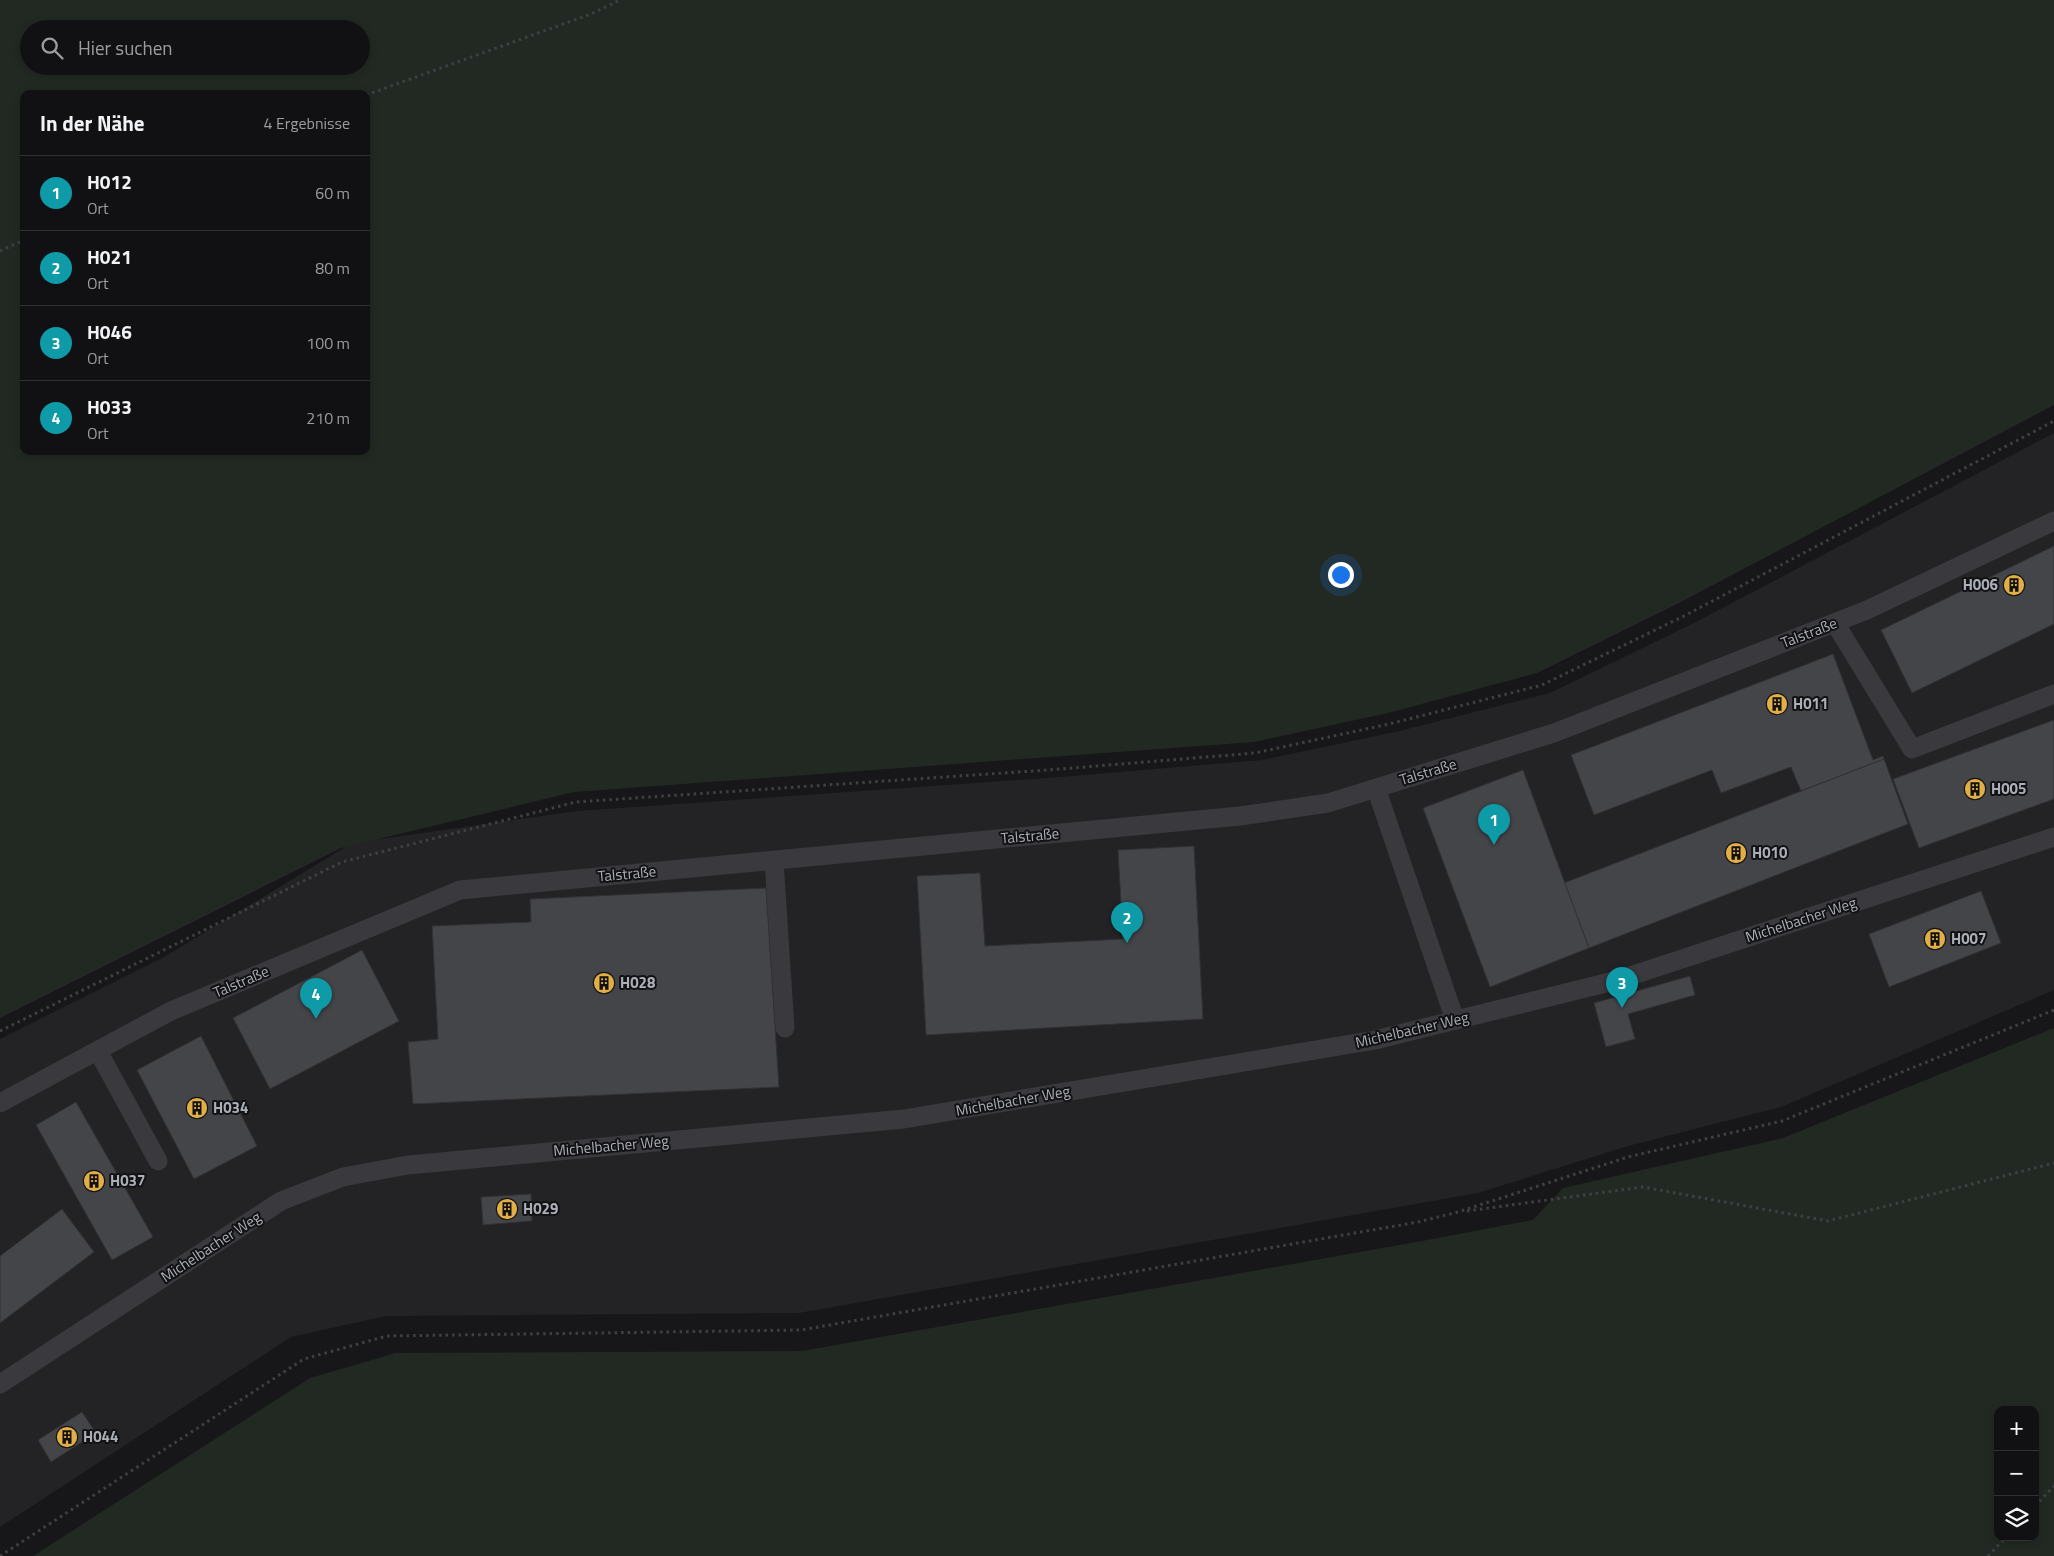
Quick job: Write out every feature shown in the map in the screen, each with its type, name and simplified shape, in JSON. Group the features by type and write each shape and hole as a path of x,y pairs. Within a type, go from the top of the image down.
{"lane":[{"name":"Talstraße","path":"0,1103 171,1011 460,890 1240,816 1328,803 1554,733 1867,610 2054,521"},
{"path":"1835,623 1912,749 2054,694"},
{"path":"1376,788 1455,1020"},
{"name":"Michelbacher Weg","path":"0,1384 281,1201 343,1177 408,1166 904,1119 1375,1040 1618,980 2054,837"},
{"path":"774,860 784,1028"},
{"path":"98,1051 158,1161"}],"path":[{"path":"370,94 592,14 620,0"},
{"path":"0,252 20,242"},
{"path":"0,1031 342,862 576,802 1048,770 1256,753 1389,724 1542,684 1684,616 2054,421"},
{"path":"0,1556 304,1358 387,1336 802,1330 1418,1222 1458,1212 1628,1157 1782,1121 2054,1010"},
{"path":"1458,1212 1643,1187 1828,1222 2054,1163"},
{"path":"2039,1502 2054,1486"},
{"path":"1988,1556 2002,1541"}],"shaded area":[{"path":"0,0 2054,0 2054,405 1677,604 1537,673 1388,713 1254,742 574,792 341,848 0,1018"},
{"path":"2054,433 2054,990 1781,1107 1628,1146 1478,1193 799,1313 386,1316 291,1337 0,1527 0,1039 166,956 352,843 577,811 1048,778 1262,760 1395,732 1550,693 1696,622"},
{"path":"2054,1028 2054,1556 33,1556 310,1378 396,1353 802,1351 1533,1220 1563,1188 1783,1138"}],"building":[{"name":"H006","path":"2054,546 2054,624 1912,693 1881,630"},
{"name":"H011","path":"1833,654 1873,760 1883,756 1884,759 1801,791 1791,767 1721,793 1712,770 1594,815 1571,755"},
{"name":"H005","path":"2054,720 2054,799 1919,848 1893,779"},
{"name":"H010","path":"1884,759 1908,824 1589,948 1564,883"},
{"path":"1523,770 1589,948 1490,987 1423,808"},
{"path":"1194,846 1203,1019 926,1035 917,876 980,873 985,946 1123,939 1118,850"},
{"name":"H028","path":"766,888 779,1087 413,1104 408,1042 438,1039 432,926 531,922 530,899"},
{"name":"H007","path":"1981,891 2001,943 1889,987 1869,934"},
{"path":"362,950 399,1021 270,1089 233,1018"},
{"path":"1690,976 1695,995 1628,1014 1635,1039 1606,1047 1594,1003"},
{"name":"H034","path":"201,1036 257,1146 194,1179 137,1070"},
{"name":"H037","path":"76,1102 153,1237 112,1260 36,1125"},
{"name":"H029","path":"531,1194 532,1221 483,1225 481,1197"},
{"path":"62,1209 94,1252 0,1323 0,1256"},
{"name":"H044","path":"82,1412 96,1433 51,1462 38,1440"}],"place":[{"name":"H006","path":"2014,585"},
{"name":"H011","path":"1777,704"},
{"name":"H005","path":"1975,789"},
{"name":"H012","path":"1494,845"},
{"name":"H010","path":"1736,853"},
{"name":"H007","path":"1935,939"},
{"name":"H021","path":"1127,943"},
{"name":"H028","path":"604,983"},
{"name":"H046","path":"1622,1008"},
{"name":"H033","path":"316,1019"},
{"name":"H034","path":"197,1108"},
{"name":"H037","path":"94,1181"},
{"name":"H029","path":"507,1209"},
{"name":"H044","path":"67,1437"}]}
